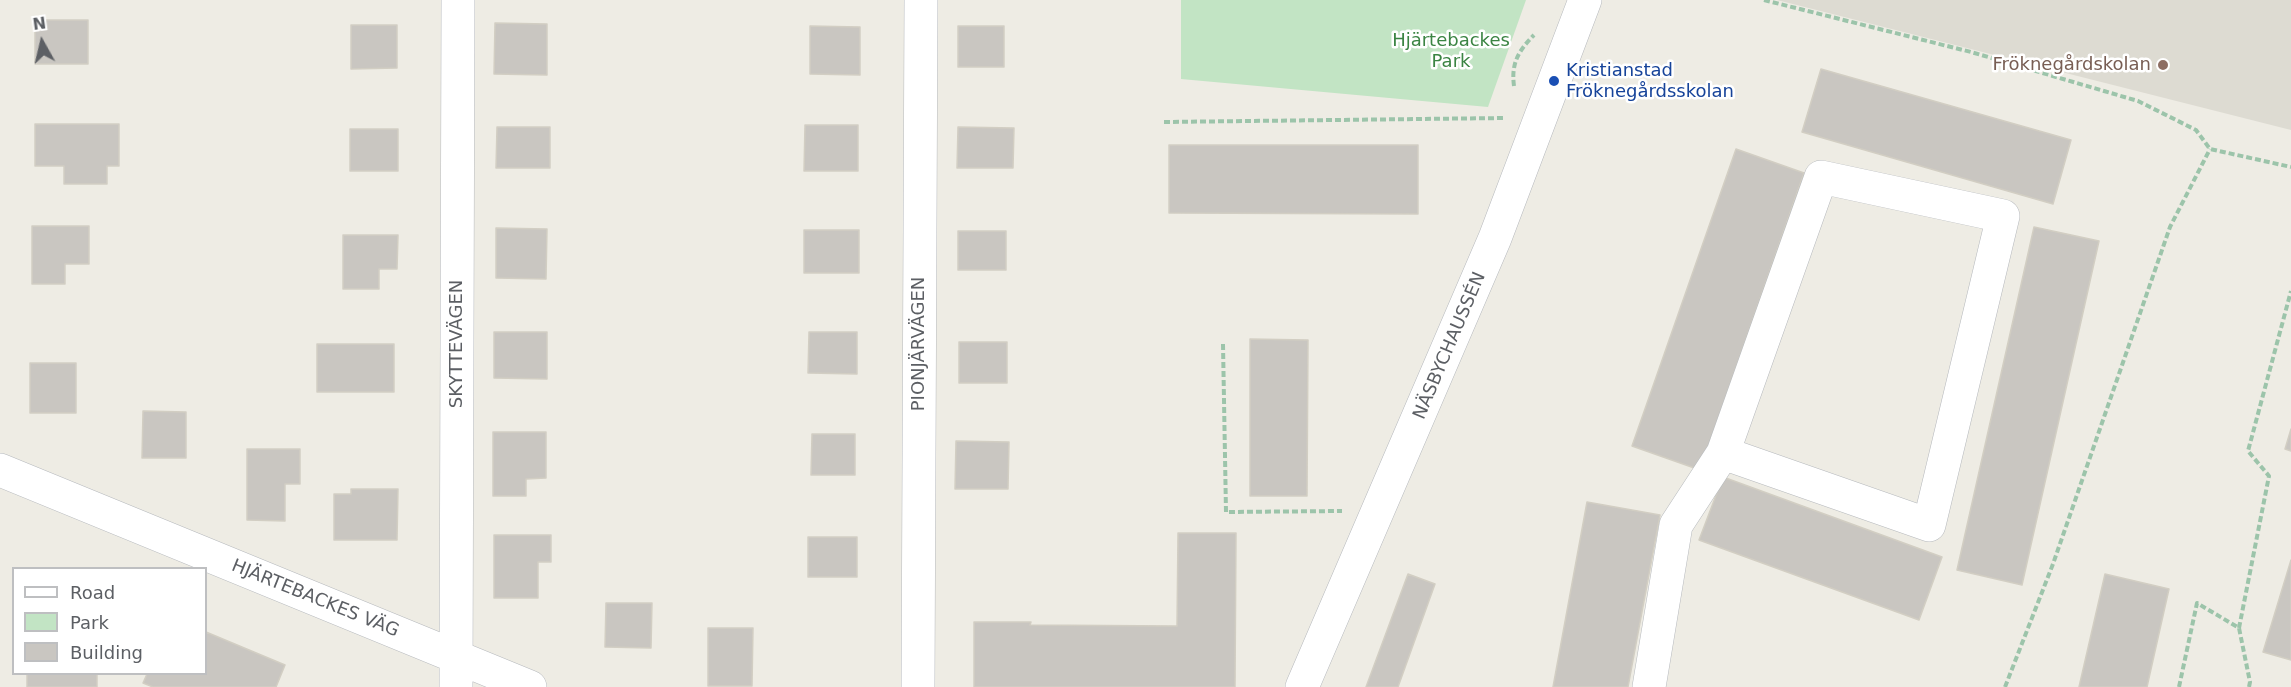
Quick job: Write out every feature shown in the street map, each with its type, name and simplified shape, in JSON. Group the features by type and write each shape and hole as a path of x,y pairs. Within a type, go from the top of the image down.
{"street":[{"name":"SKYTTEVÄGEN","path":"456,672 458,0"},
{"name":"PIONJÄRVÄGEN","path":"918,687 921,0"},
{"name":"NÄSBYCHAUSSÉN","path":"1302,687 1495,238 1585,0"},
{"path":"1648,687 1676,525 1723,453 1821,177 2003,216 1929,525 1723,453"},
{"name":"HJÄRTEBACKES VÄG","path":"0,470 456,672 530,687"}],"path":[{"path":"1764,0 1971,52 2138,101 2196,130 2210,150 2291,167"},
{"path":"1164,122 1515,117"},
{"path":"2005,687 2053,564 2170,227 2210,150"},
{"path":"2249,687 2250,682 2239,628 2269,476 2248,451 2291,291"},
{"path":"1223,345 1226,512 1348,511"},
{"path":"2178,687 2197,603 2239,628"}],"shaded area":[{"name":"Fröknegårdskolan","path":"1777,0 2291,0 2291,130"}],"green space":[{"name":"Hjärtebackes Park","path":"1181,0 1526,0 1488,107 1181,79"}],"building":[{"path":"35,20 88,20 88,64 35,64"},
{"path":"495,23 547,24 547,75 494,74"},
{"path":"351,25 397,25 397,68 351,69"},
{"path":"810,26 860,27 860,75 810,74"},
{"path":"958,26 1004,26 1004,67 958,67"},
{"path":"1821,69 2071,140 2053,204 1802,132"},
{"path":"35,124 119,124 119,166 107,166 107,184 64,184 64,166 35,166"},
{"path":"805,125 858,125 858,171 804,171"},
{"path":"497,127 550,127 550,168 496,168"},
{"path":"958,127 1014,128 1013,168 957,168"},
{"path":"350,129 398,129 398,171 350,171"},
{"path":"1169,145 1418,145 1418,214 1169,213"},
{"path":"1736,149 1804,173 1700,470 1632,446"},
{"path":"32,226 89,226 89,264 65,264 65,284 32,284"},
{"path":"2034,227 2099,241 2022,585 1957,570"},
{"path":"496,228 547,229 546,279 496,278"},
{"path":"804,230 859,230 859,273 804,273"},
{"path":"958,231 1006,231 1006,270 958,270"},
{"path":"343,235 398,235 397,269 379,269 379,289 343,289"},
{"path":"494,332 547,332 547,379 494,378"},
{"path":"809,332 857,332 857,374 808,373"},
{"path":"1250,339 1308,340 1307,496 1250,496"},
{"path":"959,342 1007,342 1007,383 959,383"},
{"path":"317,344 394,344 394,392 317,392"},
{"path":"30,363 76,363 76,413 30,413"},
{"path":"143,411 186,412 186,458 142,458"},
{"path":"2291,429 2291,451 2285,449"},
{"path":"493,432 546,432 546,478 526,479 526,496 493,496"},
{"path":"812,434 855,434 855,475 811,475"},
{"path":"956,441 1009,442 1008,489 955,489"},
{"path":"247,449 300,449 300,484 285,484 285,521 247,520"},
{"path":"1723,477 1942,557 1919,620 1699,540"},
{"path":"351,489 398,489 397,540 334,540 334,494 351,494"},
{"path":"1587,502 1660,515 1628,687 1553,687"},
{"path":"1178,533 1236,533 1235,687 974,687 974,622 1031,622 1030,625 1177,626"},
{"path":"494,535 551,535 551,562 538,562 538,598 494,598"},
{"path":"808,537 857,537 857,577 808,577"},
{"path":"2291,560 2291,660 2263,652"},
{"path":"1408,574 1435,584 1398,687 1366,687"},
{"path":"2105,574 2169,589 2147,687 2079,687"},
{"path":"606,603 652,603 651,648 605,647"},
{"path":"708,628 753,628 752,686 708,686"},
{"path":"207,632 285,665 276,687 153,687 143,683 147,675 207,675"},
{"path":"27,675 97,675 97,687 27,687"}],"place":[{"name":"Fröknegårdskolan","path":"2163,65"},
{"name":"Kristianstad Fröknegårdsskolan","path":"1554,81"}]}
